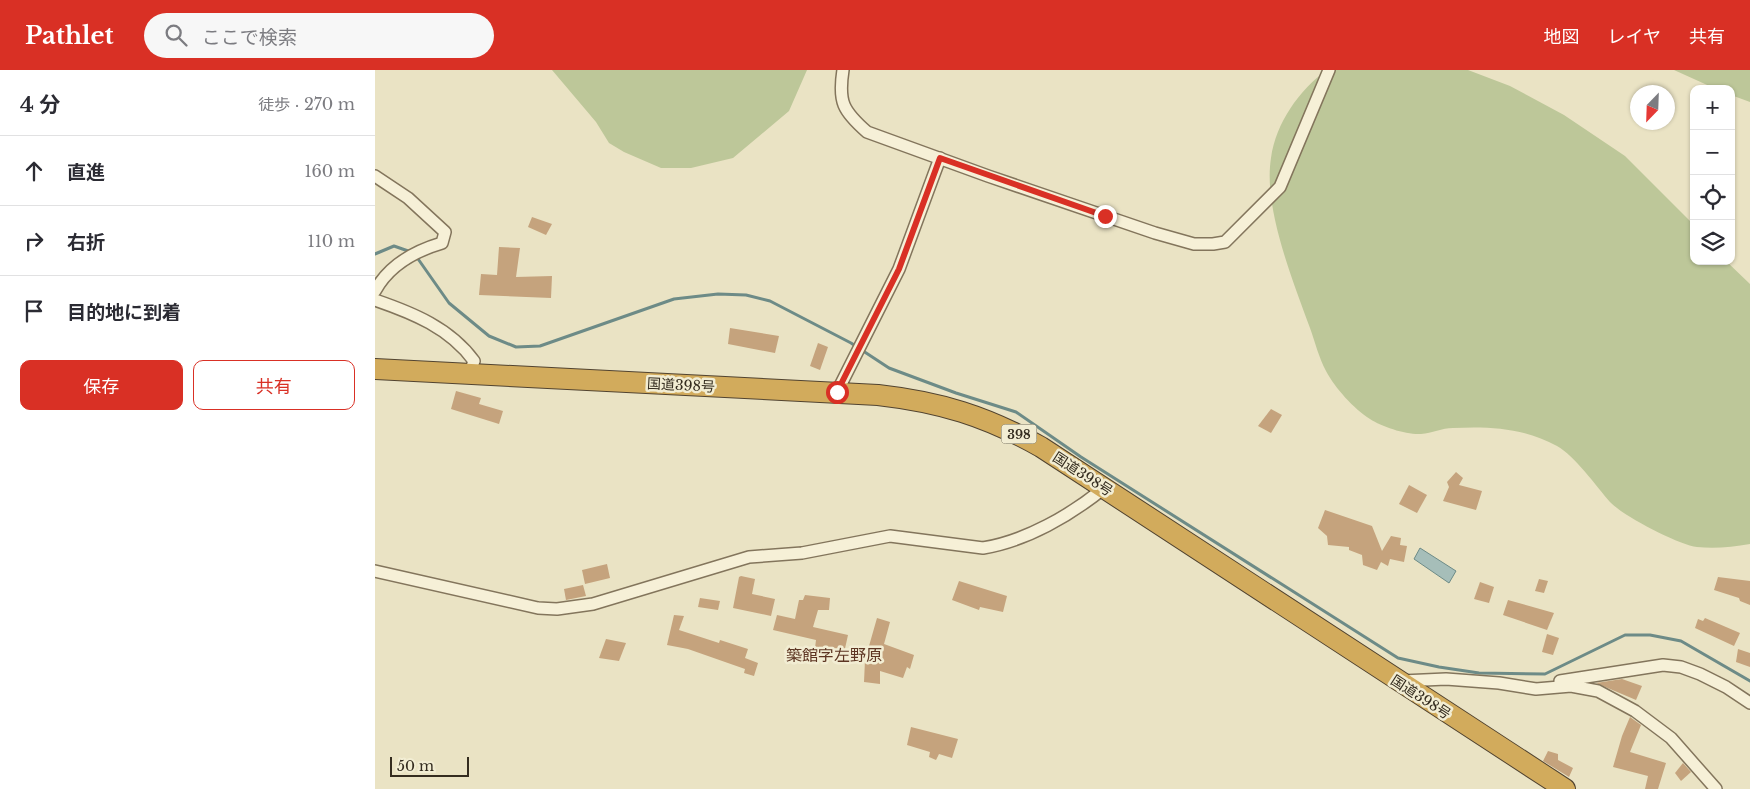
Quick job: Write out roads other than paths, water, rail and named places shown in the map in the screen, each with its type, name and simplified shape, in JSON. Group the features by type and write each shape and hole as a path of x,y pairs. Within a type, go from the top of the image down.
{"highway":[{"name":"国道398号","path":"375,369 837,392 914,399 971,414 1006,427 1041,447 1397,682 1565,789"}],"street":[{"path":"843,70 840,94 846,111 867,132 1175,238 1203,245 1225,242 1266,202 1282,182 1329,70"},
{"path":"837,392 899,269 940,158"},
{"path":"375,176 408,198 445,232 442,243 407,258 393,268 375,290"},
{"path":"375,300 428,321 463,346 474,361 469,375"},
{"path":"375,570 538,608 576,607 749,557 802,553 890,536 983,548 997,546 1051,523 1088,501 1104,488"},
{"path":"1536,689 1565,680 1663,665 1681,667 1700,674 1726,687 1750,703"},
{"path":"1397,682 1446,678 1536,689 1571,686 1598,691 1635,711 1671,738 1716,789"}],"water":[{"path":"1420,548 1456,571 1449,583 1414,559"}],"waterway":[{"path":"375,254 394,246 411,252"},
{"path":"416,256 449,303 489,336 516,347 540,346 674,299 718,294 746,295 770,301 851,343 889,368 956,393 1016,412 1081,457 1398,658 1479,673 1545,674 1625,635 1650,635 1681,641 1750,681"}],"district":[{"name":"築館字左野原","path":"834,655"}]}
